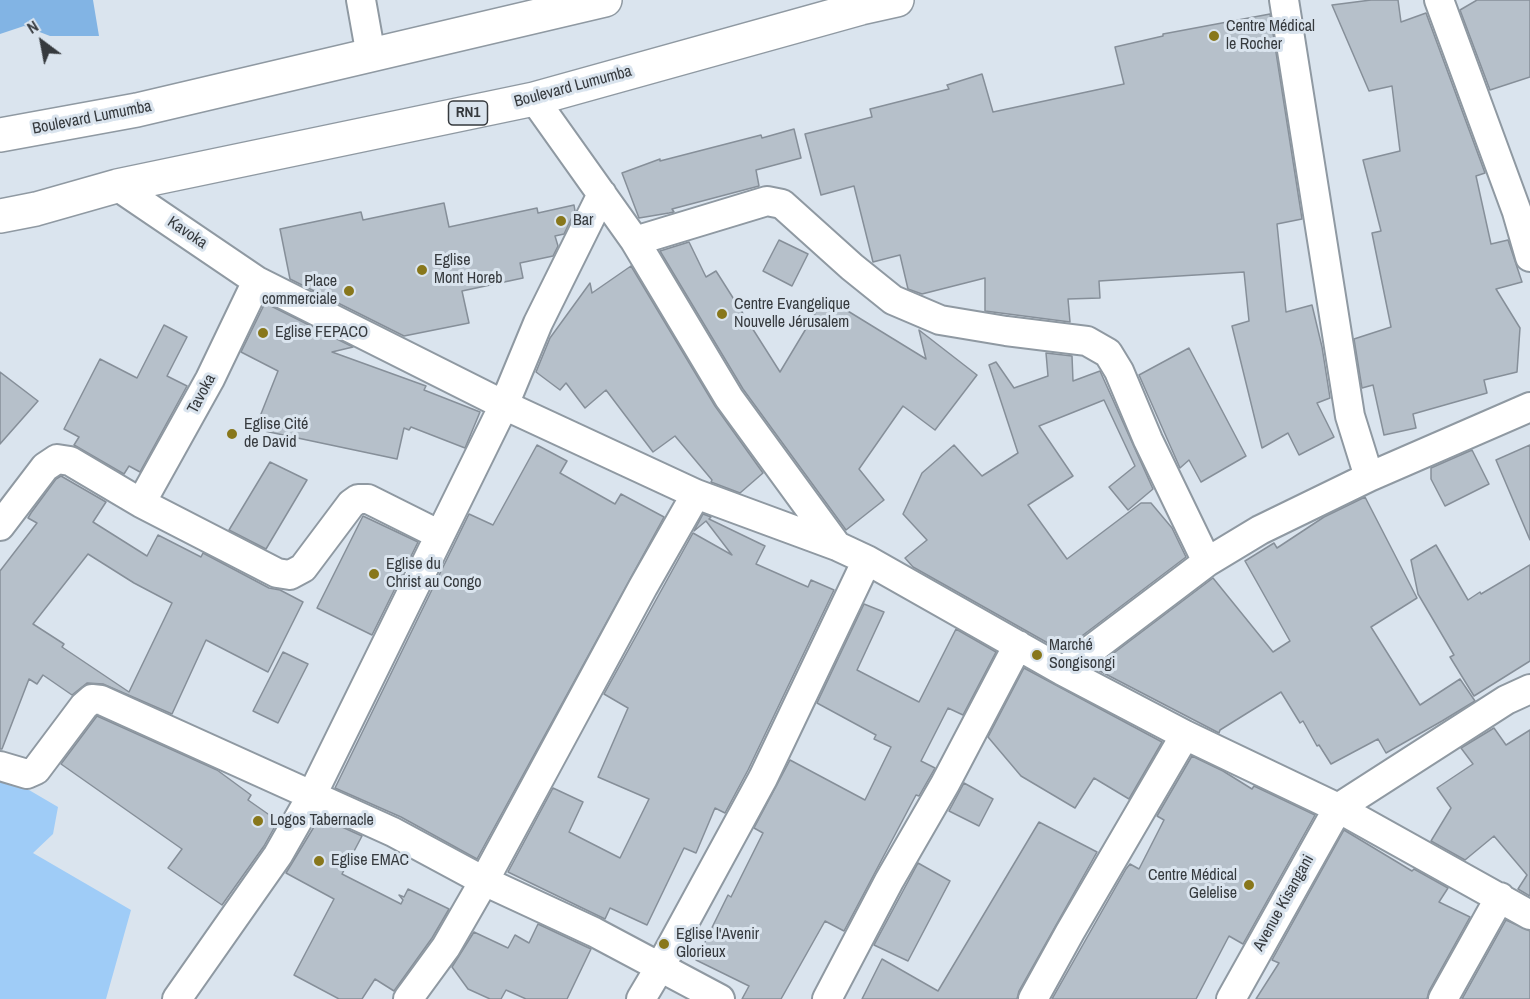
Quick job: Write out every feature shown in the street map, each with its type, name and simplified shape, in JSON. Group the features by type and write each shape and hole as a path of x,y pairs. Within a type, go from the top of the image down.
{"highway":[{"name":"Boulevard Lumumba","path":"0,135 137,110 604,0"},
{"name":"Boulevard Lumumba","path":"0,216 36,209 117,186 534,99 859,4 897,0"}],"street":[{"path":"361,0 371,56"},
{"path":"1284,0 1350,416 1369,477"},
{"path":"1439,0 1517,212 1530,257"},
{"path":"534,99 635,241 729,398 837,546"},
{"name":"Kavoka","path":"117,186 257,281 504,405 696,494 837,546 867,560 1063,671 1185,735 1338,808 1530,915"},
{"path":"177,999 272,864 311,797 504,405 538,323 602,194"},
{"path":"635,241 721,213 767,201 782,204 852,267 893,300 940,320 1088,341 1108,353 1119,371 1148,441 1207,562"},
{"name":"Tavoka","path":"141,503 210,379 257,281"},
{"path":"1063,671 1207,562 1260,531 1369,477 1530,407"},
{"path":"0,526 45,467 57,459 70,461 141,503 277,573 290,574 303,568 351,504 358,499 368,499 440,534"},
{"path":"408,999 446,947 484,881 643,587 696,494"},
{"path":"641,999 763,778 867,560"},
{"path":"827,999 1018,645"},
{"path":"1338,808 1506,700 1530,689"},
{"path":"0,766 27,774 36,770 84,706 93,699 101,700 244,764 311,797 393,832 484,881 594,932 720,999"},
{"path":"1033,999 1185,735"},
{"name":"Avenue Kisangani","path":"1231,999 1338,808"},
{"path":"1443,999 1500,897"}],"shaded area":[{"path":"0,0 93,0 99,36 50,36 24,26 0,34"},
{"path":"0,773 58,807 53,834 33,853 131,910 106,999 0,999"}],"building":[{"path":"1371,0 1398,0 1401,22 1426,13 1485,173 1476,176 1491,244 1508,240 1522,282 1496,289 1520,328 1517,372 1484,380 1487,393 1413,414 1416,428 1384,435 1373,385 1362,388 1354,339 1391,327 1372,233 1381,231 1363,160 1400,151 1392,86 1369,91 1332,5"},
{"path":"1477,0 1530,0 1530,77 1490,90 1460,10"},
{"path":"1270,14 1302,219 1277,224 1286,312 1312,305 1322,347 1330,398 1317,403 1334,437 1299,455 1288,433 1262,448 1232,326 1249,321 1244,272 1099,281 1100,298 1068,299 1070,322 985,311 985,278 922,294 908,289 900,255 873,262 854,186 821,195 805,134 872,117 870,109 949,89 947,85 982,74 993,112 1124,84 1115,47 1163,36 1163,34"},
{"path":"794,129 801,158 756,170 759,186 672,209 674,212 639,218 622,173 660,159 660,161 761,135 762,138"},
{"path":"444,203 449,227 537,208 538,213 574,205 575,211 564,234 555,236 558,246 553,256 520,263 523,278 462,291 469,323 404,336 290,279 280,229 361,212 363,220"},
{"path":"779,240 808,254 792,286 763,271"},
{"path":"689,242 706,277 716,271 780,372 825,297 926,359 919,330 977,375 935,430 903,406 859,469 884,500 846,530 743,389 660,251"},
{"path":"631,266 715,406 763,473 740,493 711,482 712,480 675,436 653,452 606,390 585,408 566,383 560,390 536,372 550,338 590,283 592,293"},
{"path":"265,303 353,347 332,352 426,386 424,390 480,412 465,448 411,427 409,430 404,428 397,459 255,429 278,371 241,352"},
{"path":"164,325 187,337 167,376 187,386 140,472 129,466 124,474 74,445 79,437 64,429 100,359 137,378"},
{"path":"1189,348 1246,456 1201,482 1189,460 1180,468 1139,375"},
{"path":"1046,353 1072,356 1073,381 1100,371 1153,489 1128,510 1109,487 1135,466 1104,400 1039,426 1073,476 1028,505 1067,559 1141,503 1151,503 1172,528 1186,557 1062,651 913,567 905,558 927,540 903,514 922,473 954,445 982,476 1018,453 989,365 996,362 1014,388 1048,376"},
{"path":"0,372 38,401 0,444"},
{"path":"537,445 567,461 560,473 615,504 621,494 664,517 477,859 401,817 335,788 469,514 493,525"},
{"path":"1530,445 1530,540 1496,460"},
{"path":"1472,450 1489,484 1445,506 1431,479 1431,468"},
{"path":"270,462 307,480 266,549 229,530"},
{"path":"61,476 106,502 93,522 147,556 158,535 201,557 203,553 269,588 280,590 303,602 268,672 206,640 172,714 103,684 87,683 72,695 43,675 37,684 29,679 2,749 0,749 0,571 37,523 28,518 56,479","holes":["88,554 134,583 172,603 129,692 62,647 64,644 33,624"]},
{"path":"1365,497 1417,598 1371,627 1420,705 1460,679 1475,701 1386,753 1378,739 1331,764 1319,745 1317,746 1303,721 1300,723 1281,692 1220,730 1219,733 1094,668 1213,578 1273,652 1290,641 1245,561 1274,543 1277,548 1324,517"},
{"path":"703,514 765,546 756,564 808,587 811,580 834,590 725,813 715,808 696,853 684,848 647,925 610,908 605,919 508,872 553,788 583,802 569,832 620,858 649,799 598,777 628,708 604,694 693,533 732,555 706,521 694,531"},
{"name":"Eglise du Christ au Congo","path":"363,516 418,542 372,635 317,608"},
{"path":"1436,545 1468,600 1530,565 1530,661 1474,696 1450,657 1454,655 1418,594 1411,560"},
{"path":"864,604 884,612 857,670 919,702 956,629 996,652 963,715 948,708 921,761 935,768 919,796 916,795 844,931 825,921 781,999 742,999 749,986 696,960 728,895 731,897 763,833 754,828 790,760 865,800 891,747 874,739 876,735 817,703"},
{"path":"283,652 308,664 278,723 253,711"},
{"path":"1024,668 1162,742 1129,799 1094,778 1075,808 1021,776 988,737"},
{"path":"97,716 217,770 251,795 248,800 278,821 264,846 222,905 168,868 182,849 61,764"},
{"path":"1494,728 1506,745 1530,730 1530,896 1518,889 1527,875 1494,836 1465,860 1431,841 1451,808 1437,788 1473,764 1461,748"},
{"path":"1192,756 1252,789 1254,786 1315,815 1243,944 1229,936 1196,999 1052,999 1126,869 1130,864 1139,869 1164,820 1157,816"},
{"path":"964,783 993,799 979,826 949,811"},
{"path":"320,817 362,836 342,874 401,904 403,900 399,895 404,897 408,889 449,909 432,938 394,991 375,979 362,999 339,999 294,975 334,899 286,873"},
{"path":"1039,822 1097,852 1019,991 1017,999 862,999 882,959 938,991"},
{"path":"1344,830 1412,871 1414,869 1448,888 1439,902 1470,917 1429,991 1427,999 1256,999 1279,963 1272,960"},
{"path":"918,863 950,881 908,961 874,945"},
{"path":"1506,920 1530,931 1530,999 1462,999"},
{"path":"538,924 591,949 567,999 526,999 506,990 501,999 490,999 468,989 452,967 474,932 508,948 515,935 529,943"}],"place":[{"name":"Centre Médical le Rocher","path":"1214,36"},
{"name":"Bar","path":"561,221"},
{"name":"Eglise Mont Horeb","path":"422,270"},
{"name":"Place commerciale","path":"349,291"},
{"name":"Centre Evangelique Nouvelle Jérusalem","path":"722,314"},
{"name":"Eglise FEPACO","path":"263,333"},
{"name":"Eglise Cité de David","path":"232,434"},
{"name":"Eglise du Christ au Congo","path":"374,574"},
{"name":"Marché Songisongi","path":"1037,655"},
{"name":"Logos Tabernacle","path":"258,821"},
{"name":"Eglise EMAC","path":"319,861"},
{"name":"Centre Médical Gelelise","path":"1249,885"},
{"name":"Eglise l'Avenir Glorieux","path":"664,944"}]}
